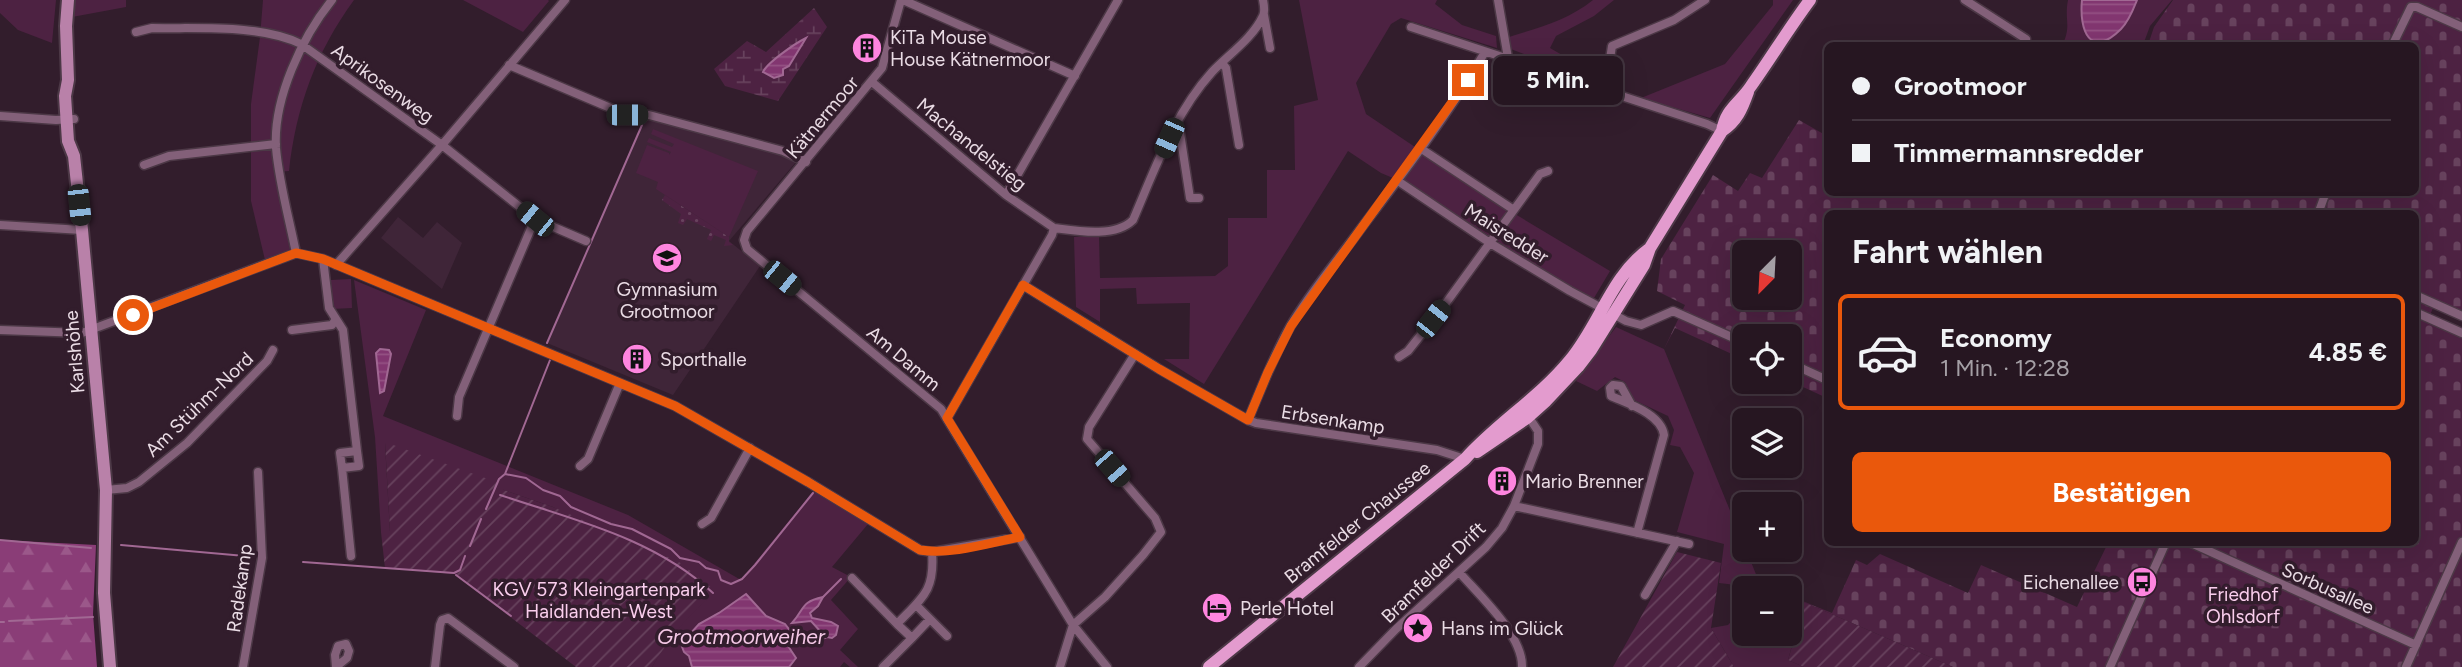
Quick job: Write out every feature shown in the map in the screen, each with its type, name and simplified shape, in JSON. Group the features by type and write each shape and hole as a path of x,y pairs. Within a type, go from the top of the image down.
{"main road":[{"name":"Karlshöhe","path":"68,0 66,26 68,80 72,95 70,119 76,140 74,156 106,490 105,604 110,667"},
{"name":"Bramfelder Chaussee","path":"1209,667 1465,459 1486,448 1525,412 1570,361 1607,311 1634,259 1650,248 1721,131 1732,124 1742,109 1748,90 1810,0"}],"street":[{"path":"296,253 276,144 282,98 301,44 331,0"},
{"path":"336,265 565,0"},
{"path":"902,0 1075,76"},
{"name":"Kätnermoor","path":"744,240 747,232 882,68 902,0"},
{"path":"1006,195 1118,0"},
{"path":"1263,0 1270,48"},
{"path":"1498,0 1507,58"},
{"path":"1613,92 1610,59 1612,46 1674,20 1705,0"},
{"path":"1965,0 2026,39"},
{"path":"2394,42 2412,7 2462,27"},
{"path":"947,418 1054,228 1101,230 1127,226 1133,220 1190,100 1264,15"},
{"path":"1411,27 1613,92 1721,131"},
{"name":"Aprikosenweg","path":"136,32 152,28 263,32 301,44 442,145 535,219 586,241"},
{"path":"1248,420 1291,326 1398,181 1485,51"},
{"path":"1222,63 1226,68 1239,145"},
{"path":"509,65 627,115 649,115 676,122 783,151 806,162"},
{"name":"Machandelstieg","path":"872,82 1006,195 1054,228"},
{"path":"0,116 70,119"},
{"path":"1174,129 1180,133 1190,198 1199,198"},
{"path":"144,165 169,156 276,144"},
{"name":"Maisredder","path":"1420,148 1511,208"},
{"path":"1399,357 1408,351 1540,174 1548,170"},
{"name":"Maisredder","path":"1398,181 1490,243 1607,311"},
{"path":"457,416 459,397 535,219"},
{"path":"0,225 82,230"},
{"name":"Am Damm","path":"744,240 747,249 941,409 1073,625 1107,667"},
{"path":"0,330 91,331 296,253 323,259 675,406 750,448 911,546 932,552 1020,537"},
{"path":"323,259 329,308 343,330 359,466 342,468"},
{"name":"Erbsenkamp","path":"1023,285 1248,420 1437,450 1465,459"},
{"path":"2419,297 2462,316"},
{"path":"1607,311 1630,323 1641,325 1673,311 1732,337"},
{"path":"2419,314 2462,333"},
{"path":"292,330 331,325 336,319"},
{"name":"Am Stühm-Nord","path":"106,490 127,488 139,482 187,443 267,360 273,350"},
{"path":"1060,667 1073,625 1105,597 1161,532 1156,518 1087,439 1089,427 1135,354"},
{"path":"1802,369 1824,379"},
{"path":"580,466 588,459 620,383"},
{"path":"1632,406 1657,420 1663,426 1664,435 1637,533"},
{"name":"Bramfelder Drift","path":"1359,667 1396,629 1486,547 1502,528 1514,506 1538,439 1536,428 1525,412"},
{"path":"702,524 711,518 750,448"},
{"path":"351,556 340,453 357,451"},
{"name":"Radekamp","path":"243,667 262,558 258,472"},
{"path":"1514,506 1689,544"},
{"path":"1645,595 1677,541"},
{"path":"2406,667 2462,542"},
{"path":"2110,667 2164,546"},
{"name":"Sorbusallee","path":"2198,546 2416,645"},
{"path":"897,624 925,595 932,581 932,552"},
{"path":"1459,572 1509,632 1522,659 1521,667"},
{"path":"852,578 912,638"},
{"path":"916,605 947,636"},
{"path":"435,667 440,625 442,620 448,618 514,667"},
{"path":"883,667 930,619"}],"shaded area":[{"name":"Gymnasium Grootmoor","path":"645,118 795,159 796,162 729,241 760,266 673,395 547,343"},
{"path":"398,217 423,238 437,222 462,243 442,289 381,238"}],"green space":[{"path":"0,0 56,0 52,43 18,30 0,13"},
{"path":"74,0 126,0 126,7 72,17"},
{"path":"263,0 354,0 329,40 310,81 297,125 289,171 275,172 290,250 265,260 251,201 251,104"},
{"path":"463,0 548,0 549,1 523,32"},
{"path":"1299,0 1437,0 1435,4 1462,25 1496,36 1497,48 1401,18 1391,24 1356,83 1366,114 1510,211 1610,271 1594,298 1570,288 1412,186 1381,173 1348,151 1204,384 1164,359 1189,359 1190,303 1137,304 1136,288 1100,289 1100,322 1076,307 1074,237 1099,236 1100,278 1215,276 1228,266 1228,218 1267,218 1267,170 1295,170 1294,106 1318,100"},
{"path":"1593,0 1614,0 1594,16 1556,36 1550,48 1581,66 1575,73 1508,48 1506,38 1562,19"},
{"path":"1773,0 1793,0 1710,118 1641,98 1725,64 1773,5"},
{"path":"2068,0 2172,0 2150,26 2144,42 2064,42 2067,33"},
{"name":"Friedhof Ohlsdorf","path":"2173,0 2462,0 2462,320 2433,308 2430,315 2462,330 2462,667 1953,667 1802,601 1832,613 1856,560 1867,565 1880,554 1968,593 1981,565 2077,607 2107,546 2419,546 2419,210 1824,210 1824,397 1802,387 1802,324 1732,324 1732,354 1675,328 1664,349 1685,305 1657,291 1661,259 1713,175 1738,191 1750,173 1762,178 1799,120 1824,134 1824,196 2419,196 2419,42 2149,42 2154,27"},
{"path":"814,8 827,27 778,101 725,86 714,69 747,41 766,52"},
{"path":"653,129 758,171 729,237 656,189 658,182 636,173 647,145 669,155 671,152 647,142 649,138 672,147 674,144 651,134"},
{"path":"665,195 729,237 729,242 733,245 724,246 726,240 714,235 711,241 707,239 711,230 687,219 683,225 678,223 681,214 662,200"},
{"path":"351,279 352,308 332,309 331,280"},
{"path":"354,280 426,310 383,416 628,515 741,580 814,490 868,524 832,567 851,577 831,600 858,629 840,650 858,667 850,667 844,662 840,667 789,667 796,658 786,643 785,624 770,619 746,594 699,624 689,656 692,667 652,667 680,626 716,592 553,507 385,443 390,532 381,532 375,437"},
{"path":"1616,327 1664,349 1732,515 1732,562 1751,562 1757,576 1732,576 1732,585 1719,583 1724,544 1677,532 1694,473 1680,447 1670,445 1674,430 1668,416 1634,400 1625,382 1615,377 1597,391 1576,381"},
{"name":"KGV 573 Kleingartenpark Haidlanden-West","path":"385,442 499,483 504,490 553,507 679,562 717,592 681,626 652,667 576,667 454,574 385,568 381,532 390,531"},
{"path":"0,540 96,545 93,614 97,667 0,667"},
{"path":"1677,552 1721,563 1711,628 1734,667 1613,667"},
{"path":"1802,601 1953,667 1804,667 1788,660 1792,646 1802,646"},
{"path":"1732,621 1732,646 1792,646 1788,660 1804,667 1734,667 1711,628 1728,625"}],"water":[{"path":"2082,0 2137,0 2124,26 2101,42 2094,41 2085,31 2082,22"},
{"path":"806,38 789,66 783,69 783,75 774,78 763,72 782,54"},
{"path":"380,349 389,350 391,354 384,391 380,393 376,353"},
{"name":"Grootmoorweiher","path":"746,594 766,616 785,624 791,632 786,643 796,658 789,667 692,667 681,644 699,624"},
{"path":"823,597 810,613 812,618 838,626 836,635 822,639 821,632 811,621 792,623 807,604"}],"waterway":[{"path":"547,343 642,125"},
{"path":"486,509 499,479 505,474 550,360"},
{"path":"505,474 526,478 543,490 560,496 571,507 611,524 632,529 671,549 680,558 699,562 706,568 718,571 721,580 731,584 742,579 755,565 813,493"},
{"path":"500,495 584,522 639,544 690,574 713,593"},
{"path":"470,546 481,519"},
{"path":"0,540 91,548"},
{"path":"121,545 257,557"},
{"path":"303,562 454,573 460,570 465,556"},
{"path":"456,575 511,616"},
{"path":"823,597 841,579"},
{"path":"9,621 93,617"}],"place":[{"name":"KiTa Mouse House Kätnermoor","path":"867,48"},
{"name":"Gymnasium Grootmoor","path":"667,258"},
{"name":"Sporthalle","path":"637,359"},
{"name":"Mario Brenner","path":"1502,481"},
{"name":"Eichenallee","path":"2142,582"},
{"name":"Perle Hotel","path":"1217,608"},
{"name":"Hans im Glück","path":"1418,628"}],"route":[{"path":"133,315 296,253 323,259 675,406 920,550 932,552 988,544 1020,537 947,418 1023,285 1248,420 1291,326 1398,181 1468,80"}]}
